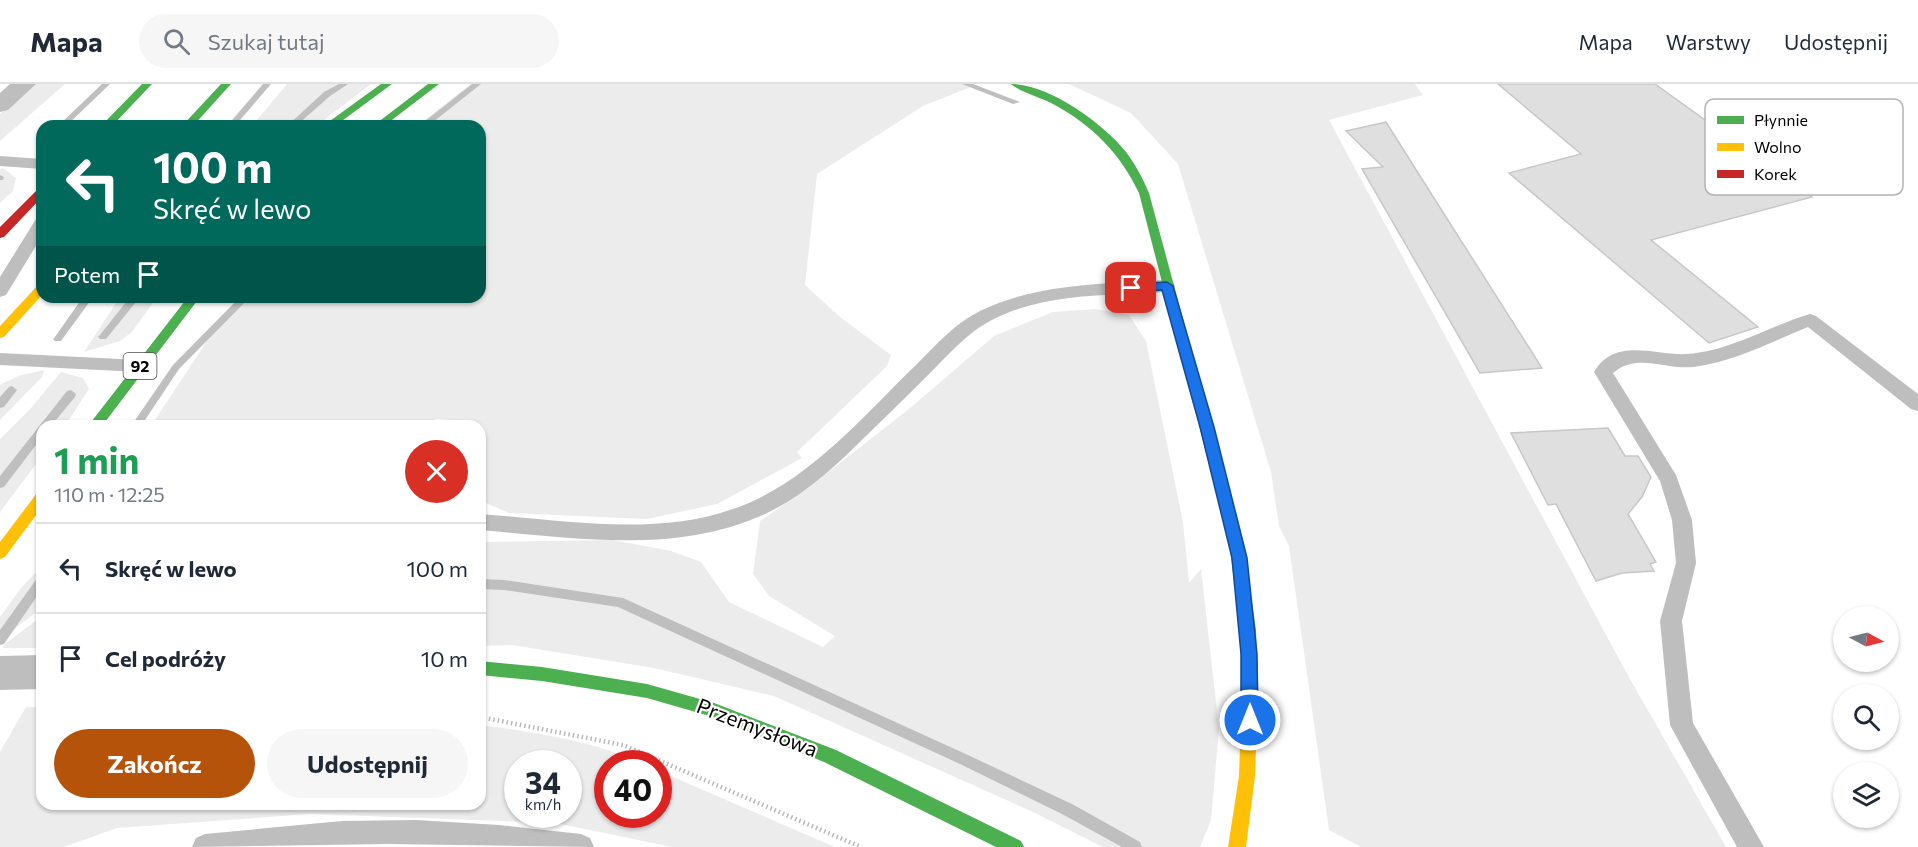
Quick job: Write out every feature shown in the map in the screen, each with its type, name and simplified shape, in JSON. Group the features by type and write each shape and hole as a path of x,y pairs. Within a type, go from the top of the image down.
{"main road":[{"path":"112,120 147,84"},
{"path":"193,120 226,84"},
{"path":"336,120 387,84"},
{"path":"386,120 434,84"},
{"path":"1016,84 1066,106 1090,120 1134,168 1143,192 1207,427 1239,558 1249,654 1250,742 1237,847"},
{"path":"0,234 36,197"},
{"path":"0,334 36,295"},
{"name":"92","path":"100,420 187,303"},
{"path":"0,553 36,505"},
{"name":"Przemysłowa","path":"486,669 542,674 647,691 714,710 830,756 1015,847"}],"street":[{"path":"0,105 24,84"},
{"path":"0,673 36,672"}],"lane":[{"path":"0,161 36,164"},
{"path":"0,291 36,233"},
{"path":"0,277 36,249"},
{"path":"486,522 656,533 698,528 738,517 782,495 836,453 938,354 984,316 1027,300 1059,293 1167,286"},
{"path":"1751,847 1682,725 1671,621 1686,563 1682,520 1669,480 1603,372 1614,359 1645,355 1692,361 1810,320 1918,404"},
{"path":"0,359 140,366"},
{"path":"205,847 359,832 521,838 581,847"}],"path":[{"path":"486,718 623,745 861,847"}],"shaded area":[{"path":"32,84 65,84 0,141 0,114"},
{"path":"287,84 371,84 324,120 257,120"},
{"path":"471,84 962,84 971,87 923,106 817,174 805,285 840,317 891,355 887,366 797,452 802,458 717,504 647,519 509,513 486,503 486,420 155,420 222,318 236,303 486,303 486,120 425,120"},
{"path":"1069,84 1415,84 1423,95 1329,120 1626,672 1726,847 1361,847 1329,830 1289,546 1279,526 1271,472 1178,164 1131,113"},
{"path":"3,168 16,178 13,191 0,203 0,170"},
{"path":"116,303 153,303 132,332 120,341 84,352"},
{"path":"1095,309 1129,315 1146,341 1183,522 1189,583 1201,569 1219,729 1211,820 1200,847 1103,847 1033,812 774,696 654,668 512,645 486,646 486,542 613,540 671,551 701,562 729,602 823,647 835,636 769,596 753,574 760,521 808,488 909,409 994,336 1053,312"},
{"path":"44,370 42,377 0,420 0,385 18,376"},
{"path":"61,372 83,378 89,389 69,420 36,420 36,464 0,512 0,439 31,408"},
{"path":"36,572 36,612 6,635 0,644 0,617 21,588"},
{"path":"36,621 36,648 3,648"},
{"path":"26,707 36,707 36,810 486,810 486,726 542,734 606,750 594,750 594,828 672,828 672,777 835,847 672,847 580,828 582,828 582,750 504,750 504,821 311,814 117,828 64,847 0,847 0,752"}],"building":[{"path":"1498,84 1655,84 1705,120 1705,195 1809,195 1812,197 1651,240 1758,327 1709,343 1509,173 1581,154"},
{"path":"1386,122 1542,368 1480,373 1362,169 1383,167 1346,131"},
{"path":"1608,428 1625,456 1638,456 1651,477 1642,497 1628,514 1656,562 1650,564 1654,571 1622,573 1596,581 1556,504 1548,505 1511,433"}],"waterway":[{"path":"68,120 106,84"},
{"path":"236,120 267,84"},
{"path":"298,120 327,94 344,84"},
{"path":"431,120 477,84"},
{"path":"966,84 1016,102"},
{"path":"58,339 84,303"},
{"path":"103,337 130,303"},
{"path":"140,420 176,367 239,303"},
{"path":"0,404 12,390"},
{"path":"50,420 71,394"},
{"path":"0,484 36,438"},
{"path":"486,584 619,602 965,760 1067,809 1135,847"},
{"path":"0,640 36,589"}],"traffic: fast":[{"path":"112,120 147,84"},
{"path":"193,120 226,84"},
{"path":"336,120 387,84"},
{"path":"386,120 434,84"},
{"path":"1016,84 1075,112 1092,125 1122,154 1144,193 1236,541 1248,630 1250,688"},
{"path":"100,420 189,303"},
{"path":"486,669 542,674 647,691 714,710 830,756 1015,847"}],"traffic: slow":[{"path":"0,334 36,295"},
{"path":"0,553 36,505"},
{"path":"1237,847 1247,776 1250,688"}],"traffic: jam":[{"path":"0,234 36,197"}],"route":[{"path":"1131,288 1167,286 1207,427 1239,558 1249,654 1250,720"}]}
